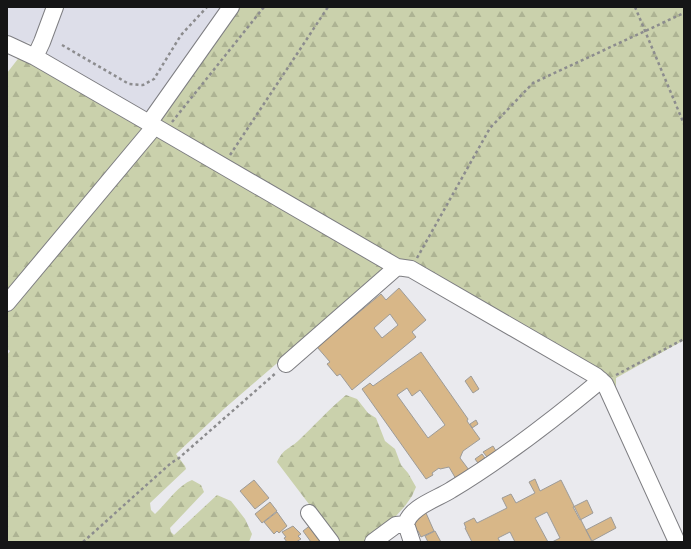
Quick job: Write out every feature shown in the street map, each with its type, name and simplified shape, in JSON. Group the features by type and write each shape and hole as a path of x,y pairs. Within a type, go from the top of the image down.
{"street":[{"path":"35,57 55,7"},
{"path":"7,303 156,127 231,7"},
{"path":"7,44 35,57 222,166 603,382 677,542"},
{"path":"286,364 404,268"},
{"path":"412,542 406,524 409,515 427,503 450,491 539,431 603,382"},
{"path":"308,513 332,542"},
{"path":"372,542 396,525 406,524"}],"path":[{"path":"62,45 129,84 143,85 154,79 181,35 207,7"},
{"path":"156,127 264,7"},
{"path":"222,166 328,7"},
{"path":"635,7 684,124"},
{"path":"404,268 490,128 532,83 684,13"},
{"path":"603,382 684,339"},
{"path":"83,542 170,463 179,458 286,364"}],"shaded area":[{"path":"7,7 225,7 158,103 141,114 47,60 46,50 28,42 20,44 7,37"}],"green space":[{"path":"236,7 684,7 684,340 616,378 616,388 599,375 396,261 225,408 176,454 186,469 150,503 151,510 155,514 177,490 192,480 201,485 204,492 170,528 171,532 174,535 217,495 231,501 245,519 252,534 249,542 7,542 7,355 10,351 7,349 7,73 21,55 145,126"},
{"path":"346,395 357,399 368,413 376,418 385,441 395,449 401,465 408,473 416,487 412,496 396,516 385,524 376,535 365,542 337,542 277,462 284,452 298,441"}],"building":[{"path":"399,288 426,320 412,332 416,337 352,390 340,374 337,376 327,364 330,362 317,347 381,294 386,300","holes":["390,314 398,325 382,338 374,328"]},
{"path":"421,352 468,419 467,421 480,439 463,451 460,458 469,470 456,479 449,467 439,468 432,473 433,475 426,479 362,389 370,383 373,386","holes":["407,388 412,396 420,390 445,425 428,438 397,395"]},
{"path":"471,376 479,389 473,393 465,381"},
{"path":"476,420 478,424 472,428 470,424"},
{"path":"493,446 496,451 487,457 483,452"},
{"path":"482,454 485,458 478,463 475,459"},
{"path":"535,479 540,491 561,480 592,542 552,542 560,538 547,512 535,518 548,542 515,542 510,532 498,538 500,542 472,542 464,523 474,518 477,523 507,508 502,498 511,494 516,503 535,493 529,482"},
{"path":"254,480 269,498 255,509 240,491"},
{"path":"587,500 593,513 580,520 573,507"},
{"path":"270,502 277,511 262,523 255,514"},
{"path":"277,512 287,526 279,533 277,531 274,534 264,522"},
{"path":"426,513 434,531 421,537 418,531 415,532 412,525 415,519"},
{"path":"611,517 616,528 592,541 586,530"},
{"path":"312,524 325,542 311,542 303,531"},
{"path":"293,526 301,534 298,536 301,539 296,542 287,542 284,538 286,537 282,532"},
{"path":"435,531 441,542 428,542 425,536"}]}
